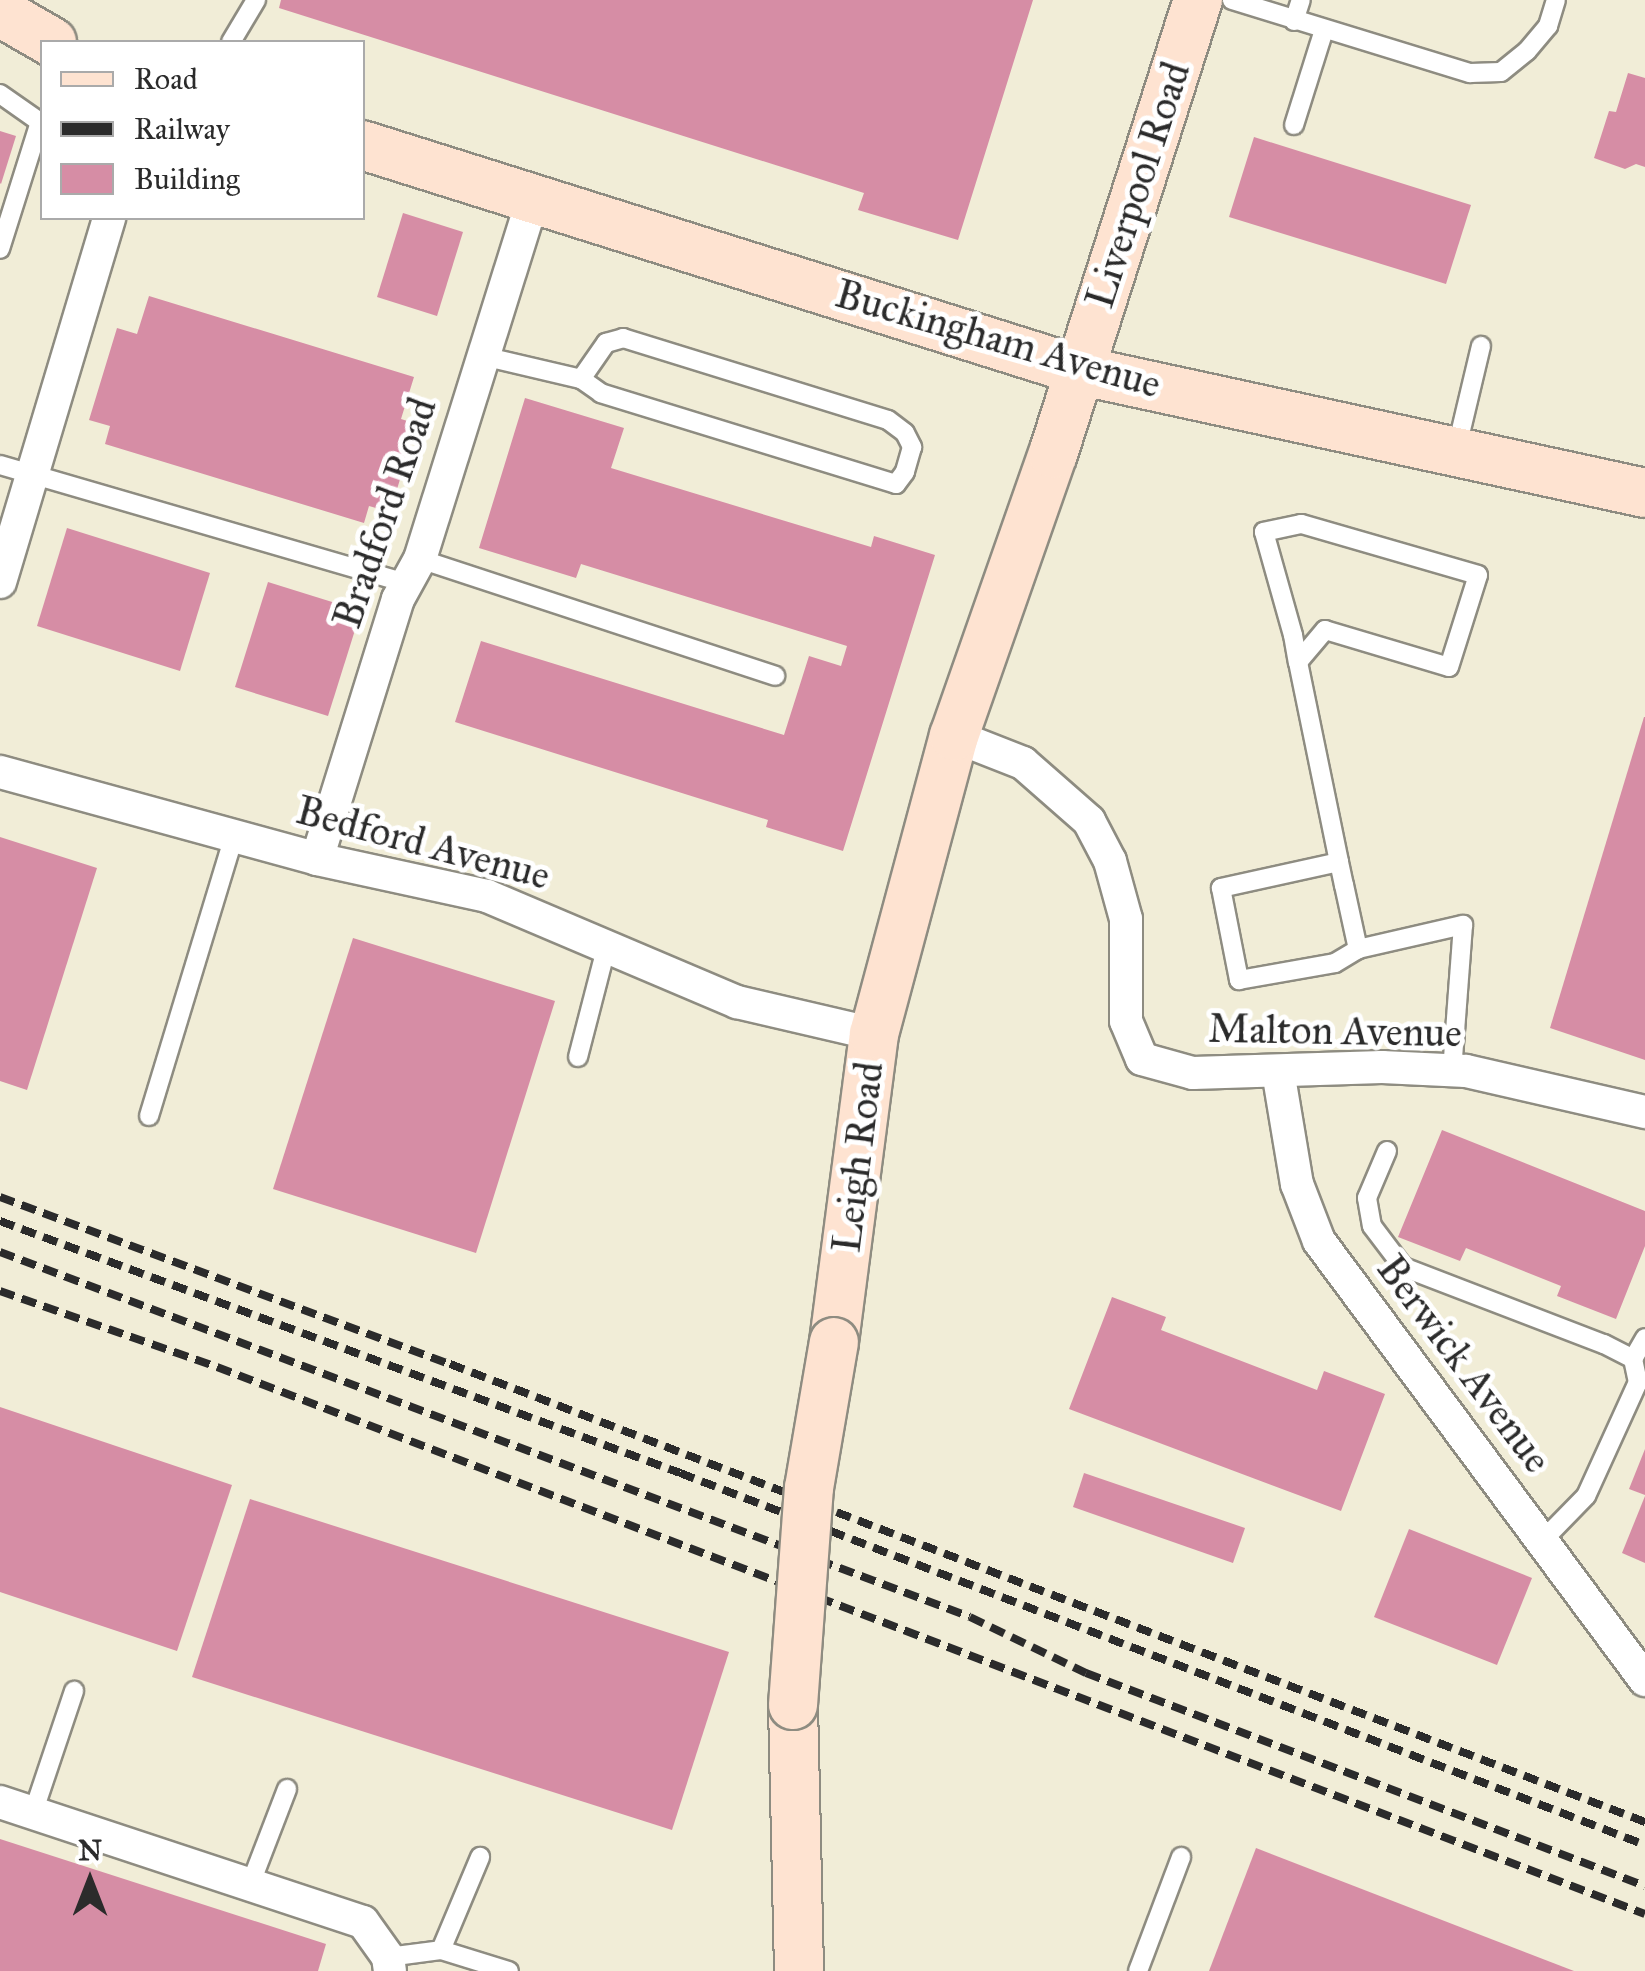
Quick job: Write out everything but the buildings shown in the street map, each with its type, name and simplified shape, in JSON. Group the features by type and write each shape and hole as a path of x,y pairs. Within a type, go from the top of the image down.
{"street":[{"name":"Liverpool Road","path":"1078,370 1198,0"},
{"path":"0,12 49,40"},
{"name":"Buckingham Avenue","path":"365,146 1078,370 1645,492"},
{"name":"Bradford Road","path":"317,859 534,196"},
{"path":"0,582 108,220"},
{"name":"Leigh Road","path":"799,1971 793,1705 809,1488 834,1342 874,1034 954,736 1078,370"},
{"name":"Malton Avenue","path":"954,736 1022,762 1090,820 1110,861 1126,918 1126,1021 1142,1059 1193,1073 1452,1070 1645,1112"},
{"name":"Bedford Avenue","path":"0,772 317,859 487,896 737,1002 874,1034"},
{"name":"Berwick Avenue","path":"1278,1070 1297,1184 1319,1241 1645,1680"},
{"path":"0,1802 363,1922 389,1964"}],"lane":[{"path":"232,40 256,0"},
{"path":"1232,0 1470,73 1501,72 1548,26 1556,0"},
{"path":"1294,21 1301,0"},
{"path":"1294,125 1324,30"},
{"path":"0,94 40,122 0,249"},
{"path":"483,356 581,379 600,393 896,484 905,472 912,448 905,433 888,420 623,338 606,343 581,379"},
{"path":"1456,452 1482,346"},
{"path":"0,465 413,571 774,676"},
{"path":"1298,662 1324,630 1448,666 1478,575 1301,524 1264,532 1292,635 1358,949"},
{"path":"149,1116 234,836"},
{"path":"1340,862 1221,888 1239,980 1335,963 1358,949 1463,925 1452,1070"},
{"path":"578,1057 607,945"},
{"path":"1388,1152 1367,1198 1372,1226 1402,1266 1604,1344 1633,1359"},
{"path":"1542,1540 1586,1496 1638,1382 1633,1359 1645,1338"},
{"path":"32,1813 74,1691"},
{"path":"250,1885 287,1789"},
{"path":"441,1950 480,1858"},
{"path":"1138,1971 1181,1858"},
{"path":"389,1964 441,1950 509,1971"}],"railway":[{"path":"0,1197 450,1364 1645,1822"},
{"path":"0,1221 680,1473 1645,1845"},
{"path":"0,1252 970,1617 1086,1673 1645,1886"},
{"path":"0,1291 217,1367 1645,1914"}]}
